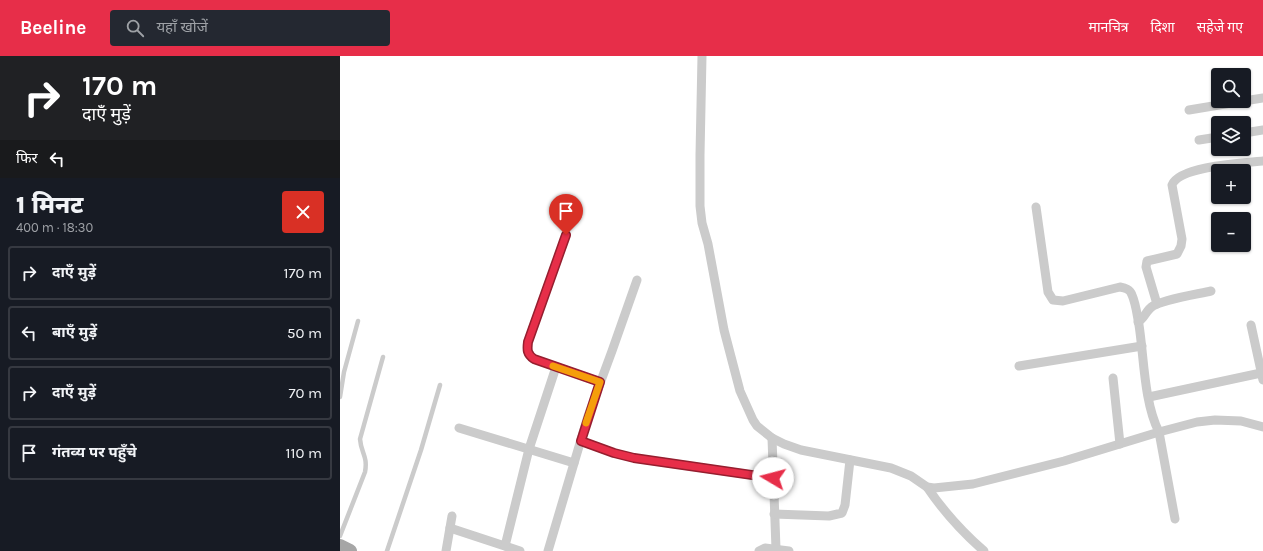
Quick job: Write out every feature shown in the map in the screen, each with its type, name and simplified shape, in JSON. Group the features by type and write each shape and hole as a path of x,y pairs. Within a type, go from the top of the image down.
{"main road":[{"path":"340,546 350,551"}],"street":[{"path":"702,56 700,169 700,206 702,223 708,244 724,330 740,391 753,420 757,426 772,438 784,444 801,450 891,468 911,476 927,487 951,520 984,551"},
{"path":"1251,100 1263,98"},
{"path":"1189,110 1211,106"},
{"path":"1251,132 1263,130"},
{"path":"1199,140 1211,139"},
{"path":"1156,304 1146,267 1147,261 1177,254 1182,246 1182,239 1172,191 1173,181 1180,175 1208,168 1263,161"},
{"path":"1036,207 1048,292 1051,298 1057,301 1062,301 1124,288 1132,294 1142,346 1144,373 1154,419 1159,432 1175,519"},
{"path":"566,235 528,342 527,351 534,359 600,382"},
{"path":"548,551 600,382 637,280"},
{"path":"1138,322 1142,320 1148,310 1156,304 1211,291"},
{"path":"1149,397 1262,376 1251,325"},
{"path":"1019,366 1142,346"},
{"path":"505,546 529,449 556,367"},
{"path":"1113,378 1120,444"},
{"path":"927,487 945,488 973,484 1064,461 1197,422 1216,420 1241,421 1263,427"},
{"path":"459,428 574,463"},
{"path":"772,438 776,549"},
{"path":"581,441 614,453 634,458 773,478"},
{"path":"774,514 829,516 842,513 845,505 850,460"},
{"path":"446,551 452,516"},
{"path":"450,528 520,551"},
{"path":"759,551 763,548 788,551"}],"lane":[{"path":"340,397 344,372 358,321"},
{"path":"340,536 365,472 365,456 360,445 360,439 383,357"},
{"path":"387,551 421,450 440,385"}],"slow traffic":[{"path":"553,366 600,382 586,423"}],"route":[{"path":"566,235 528,342 527,351 534,359 600,382 581,441 614,453 634,458 773,478"}]}
